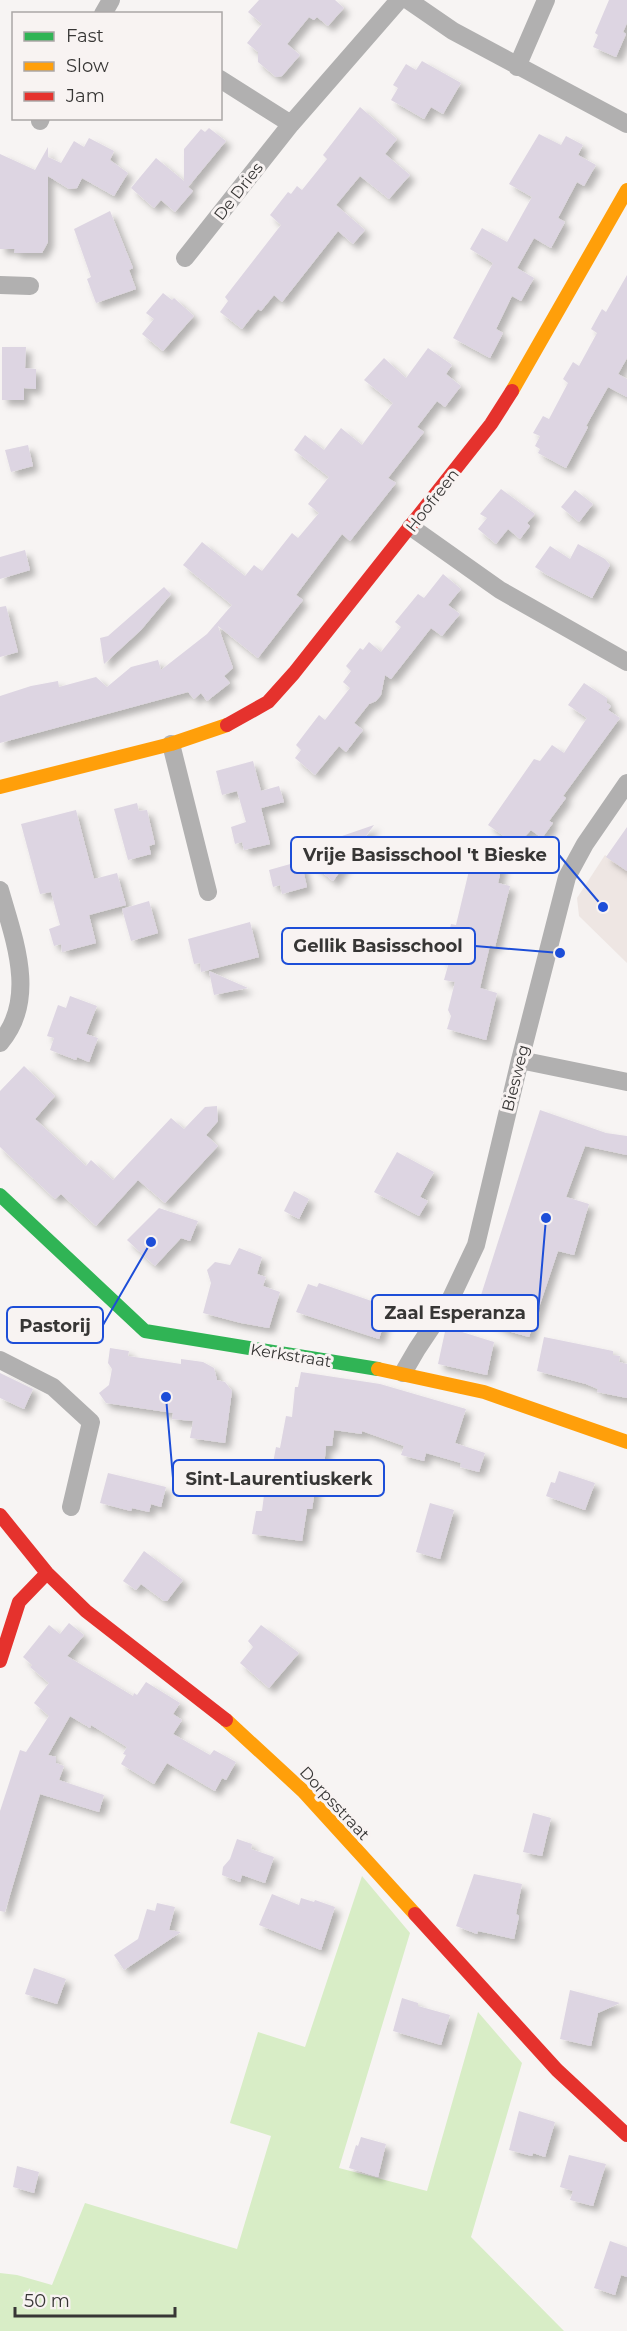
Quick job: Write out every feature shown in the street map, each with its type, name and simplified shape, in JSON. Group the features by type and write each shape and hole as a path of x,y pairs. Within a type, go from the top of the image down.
{"street":[{"name":"De Dries","path":"185,258 291,124 399,0"},
{"path":"408,0 453,31 627,124"},
{"path":"517,67 546,0"},
{"path":"222,80 291,124"},
{"name":"Hoofreen","path":"0,787 171,744 232,723 268,702 294,674 491,424 532,358 627,190"},
{"path":"0,285 30,286"},
{"path":"411,527 500,590 627,662"},
{"path":"171,744 208,892"},
{"name":"Biesweg","path":"403,1373 451,1298 476,1245 567,877 585,844 627,783"},
{"path":"0,890 18,953 21,982 14,1020 0,1043"},
{"path":"520,1060 627,1082"},
{"name":"Kerkstraat","path":"0,1195 145,1331 403,1373 484,1392 627,1442"},
{"path":"0,1360 52,1386 91,1422 70,1508"},
{"name":"Dorpsstraat","path":"0,1515 47,1573 86,1611 212,1707 303,1791 557,2070 627,2135"},
{"path":"0,1661 19,1602 47,1573"}],"shaded area":[{"path":"605,855 627,871 627,963 579,916 577,898"}],"green space":[{"path":"362,1876 410,1933 339,2168 427,2191 478,2012 522,2063 471,2237 564,2331 0,2331 0,2273 17,2275 52,2285 85,2203 237,2249 271,2136 230,2123 258,2032 305,2047"}],"building":[{"path":"259,0 335,0 344,8 328,26 317,17 314,20 309,17 287,44 300,55 282,76 276,77 258,62 258,52 247,43 262,24 248,12"},
{"path":"609,0 627,0 627,23 623,32 626,34 616,57 593,47 598,35 595,33"},
{"path":"422,61 461,83 443,114 431,107 424,119 391,100 398,88 393,85 406,64 416,70"},
{"path":"360,107 397,139 385,154 410,175 389,199 360,176 336,205 365,230 353,244 338,231 282,302 274,295 261,311 258,309 242,329 220,312 228,301 225,297 281,225 270,215 288,192 291,194 297,186 302,190 327,159 323,155"},
{"path":"209,128 226,141 188,187 193,191 175,212 161,200 154,208 131,188 156,158 184,181 184,149 201,129 205,132"},
{"path":"539,134 561,145 566,136 583,145 578,155 596,165 584,186 577,182 558,218 565,222 551,248 534,238 517,268 534,278 521,301 512,296 496,329 503,333 490,358 453,338 493,263 470,249 482,228 507,242 532,197 509,184"},
{"path":"89,138 114,151 110,160 128,173 114,196 82,178 77,188 69,189 48,176 48,242 42,253 14,253 15,249 0,249 0,154 35,170 48,147 48,157 61,163 74,141 84,147"},
{"path":"110,211 133,268 129,270 136,289 96,303 87,279 91,277 74,229"},
{"path":"627,275 627,358 618,374 627,379 627,397 608,387 566,468 538,453 540,449 535,446 540,436 533,433 543,416 549,419 568,383 563,379 573,362 579,366 597,333 591,329 602,309 606,312"},
{"path":"163,293 172,300 174,298 194,316 163,351 142,334 154,319 146,313"},
{"path":"2,347 26,347 25,368 36,369 36,389 24,388 24,400 2,400"},
{"path":"428,348 452,365 446,374 461,386 445,407 437,401 417,427 424,432 388,478 396,483 350,541 342,534 296,595 303,600 258,658 218,626 233,668 224,676 230,683 207,701 201,693 194,699 188,692 0,743 0,696 31,686 58,681 59,687 96,677 107,687 131,667 158,660 161,670 207,634 232,605 183,565 202,542 245,576 254,565 262,571 292,533 298,538 319,513 308,504 329,477 294,450 305,435 324,450 341,428 362,445 393,403 364,380 384,358 406,378"},
{"path":"28,445 33,466 11,472 5,450"},
{"path":"501,489 535,514 527,523 530,526 520,539 508,529 496,544 478,529 487,518 480,514"},
{"path":"575,490 593,504 579,522 561,507"},
{"path":"578,544 605,559 610,565 592,598 535,567 550,546 570,559"},
{"path":"25,550 30,570 0,579 0,557"},
{"path":"443,574 461,589 448,605 460,614 442,636 431,628 391,679 385,675 381,695 369,704 354,723 363,730 346,752 339,746 315,775 295,758 301,750 296,745 319,715 325,720 350,688 343,682 351,671 346,666 360,648 363,650 369,642 381,652 401,627 395,622 418,594 424,598"},
{"path":"164,587 171,594 141,630 104,664 100,638 108,636"},
{"path":"6,606 18,652 0,657 0,607"},
{"path":"584,683 607,698 607,703 611,706 608,710 620,718 563,796 566,798 549,821 553,823 542,838 531,830 517,845 488,825 534,759 540,761 552,745 564,753 587,718 568,705"},
{"path":"253,761 261,791 279,786 284,802 261,808 270,844 244,850 242,842 235,844 231,827 246,822 237,791 222,795 216,771"},
{"path":"137,803 139,811 147,810 155,844 149,846 151,854 128,860 114,809"},
{"path":"76,810 94,879 117,873 126,905 89,915 96,943 62,952 61,944 54,946 49,929 60,925 51,892 40,894 21,824"},
{"path":"374,825 333,881 306,859 313,857 310,847"},
{"path":"627,827 627,871 606,857"},
{"path":"473,854 503,861 498,883 510,886 495,947 490,945 480,988 497,993 486,1040 447,1029 451,1016 448,1010 455,982 444,980 449,962 442,960 451,924 456,925"},
{"path":"301,861 307,887 282,894 280,885 273,887 269,870"},
{"path":"149,901 158,933 131,941 122,909"},
{"path":"250,922 259,957 201,972 200,963 194,964 188,939"},
{"path":"209,971 248,988 214,995"},
{"path":"70,996 97,1006 86,1034 98,1038 89,1062 77,1057 76,1060 50,1050 54,1038 47,1036 58,1005 66,1008"},
{"path":"24,1066 55,1096 35,1119 86,1166 91,1160 113,1180 171,1118 184,1129 205,1107 217,1106 218,1121 206,1135 218,1146 165,1203 138,1180 96,1226 61,1194 55,1199 0,1147 0,1091"},
{"path":"540,1110 606,1133 627,1136 627,1155 585,1146 566,1197 589,1204 574,1255 558,1251 529,1337 508,1331 475,1314"},
{"path":"397,1152 434,1172 420,1197 428,1201 419,1216 374,1192"},
{"path":"294,1191 309,1199 299,1219 284,1211"},
{"path":"159,1208 198,1221 190,1241 181,1238 155,1266 127,1240"},
{"path":"239,1248 262,1257 257,1274 266,1277 263,1286 280,1292 269,1328 203,1313 211,1283 207,1270 215,1262 230,1265"},
{"path":"319,1283 389,1307 379,1339 296,1312 308,1284 317,1287"},
{"path":"446,1327 494,1342 487,1375 438,1364"},
{"path":"544,1337 613,1351 613,1355 620,1356 619,1362 627,1364 627,1398 597,1392 598,1389 586,1384 537,1371"},
{"path":"110,1348 129,1351 128,1356 181,1364 181,1359 203,1362 214,1368 217,1380 225,1382 232,1391 225,1443 190,1438 193,1421 172,1419 173,1413 106,1403 99,1393 109,1385 112,1369 108,1363"},
{"path":"301,1372 380,1384 466,1409 455,1443 485,1453 479,1472 460,1467 461,1463 426,1453 424,1461 401,1455 404,1446 362,1431 362,1434 334,1430 332,1446 326,1446 323,1478 317,1478 312,1509 307,1509 302,1541 252,1534 256,1511 262,1511 266,1479 270,1479 276,1447 280,1448 286,1416 292,1417 295,1387 298,1387"},
{"path":"0,1373 33,1389 24,1409 0,1398"},
{"path":"559,1471 595,1483 585,1510 546,1496 551,1482 555,1483"},
{"path":"108,1473 166,1487 161,1507 151,1504 149,1512 132,1508 131,1511 100,1503"},
{"path":"430,1503 454,1510 440,1559 416,1552"},
{"path":"144,1551 183,1580 167,1601 141,1584 136,1590 123,1581"},
{"path":"69,1623 84,1635 67,1656 133,1696 134,1693 137,1695 146,1682 180,1703 173,1714 182,1720 173,1734 210,1755 214,1750 236,1762 226,1780 222,1778 215,1791 167,1763 154,1784 121,1764 127,1747 91,1725 90,1728 70,1716 48,1755 56,1757 56,1763 64,1766 59,1780 104,1795 99,1812 40,1794 5,1912 0,1911 0,1811 20,1750 26,1752 49,1716 34,1703 49,1683 30,1667 32,1665 23,1657 49,1625 60,1634"},
{"path":"261,1625 299,1653 269,1688 240,1663 253,1647 248,1641"},
{"path":"533,1813 551,1818 542,1856 523,1852"},
{"path":"237,1839 252,1844 251,1849 274,1857 265,1883 242,1875 240,1882 222,1875 223,1867 230,1859"},
{"path":"474,1874 522,1884 514,1939 478,1931 477,1934 456,1926"},
{"path":"272,1894 299,1905 301,1898 335,1907 321,1950 259,1925"},
{"path":"157,1903 175,1907 169,1930 181,1932 124,1970 114,1955 138,1939 147,1909 155,1911"},
{"path":"34,1968 66,1979 57,2004 25,1994"},
{"path":"570,1990 620,2003 598,2013 591,2046 560,2039"},
{"path":"402,1998 418,2003 418,2006 450,2015 441,2045 393,2031"},
{"path":"519,2111 555,2122 545,2157 509,2150"},
{"path":"361,2137 386,2144 378,2177 349,2168"},
{"path":"569,2155 606,2164 593,2206 570,2200 573,2191 560,2187"},
{"path":"17,2166 39,2172 34,2193 13,2187"},
{"path":"610,2241 627,2247 627,2277 621,2275 615,2295 594,2288"}],"traffic: fast":[{"path":"0,1195 145,1331 378,1369"}],"traffic: slow":[{"path":"512,391 627,190"},
{"path":"0,787 171,744 227,725"},
{"path":"378,1369 484,1392 627,1442"},
{"path":"226,1720 303,1791 415,1914"}],"traffic: jam":[{"path":"227,725 268,702 294,673 491,424 512,391"},
{"path":"0,1515 47,1573 86,1611 226,1720"},
{"path":"0,1661 19,1602 47,1573"},
{"path":"415,1914 557,2070 627,2135"}],"place":[{"name":"Vrije Basisschool 't Bieske","path":"603,907"},
{"name":"Gellik Basisschool","path":"560,953"},
{"name":"Zaal Esperanza","path":"546,1218"},
{"name":"Pastorij","path":"151,1242"},
{"name":"Sint-Laurentiuskerk","path":"166,1397"}]}
